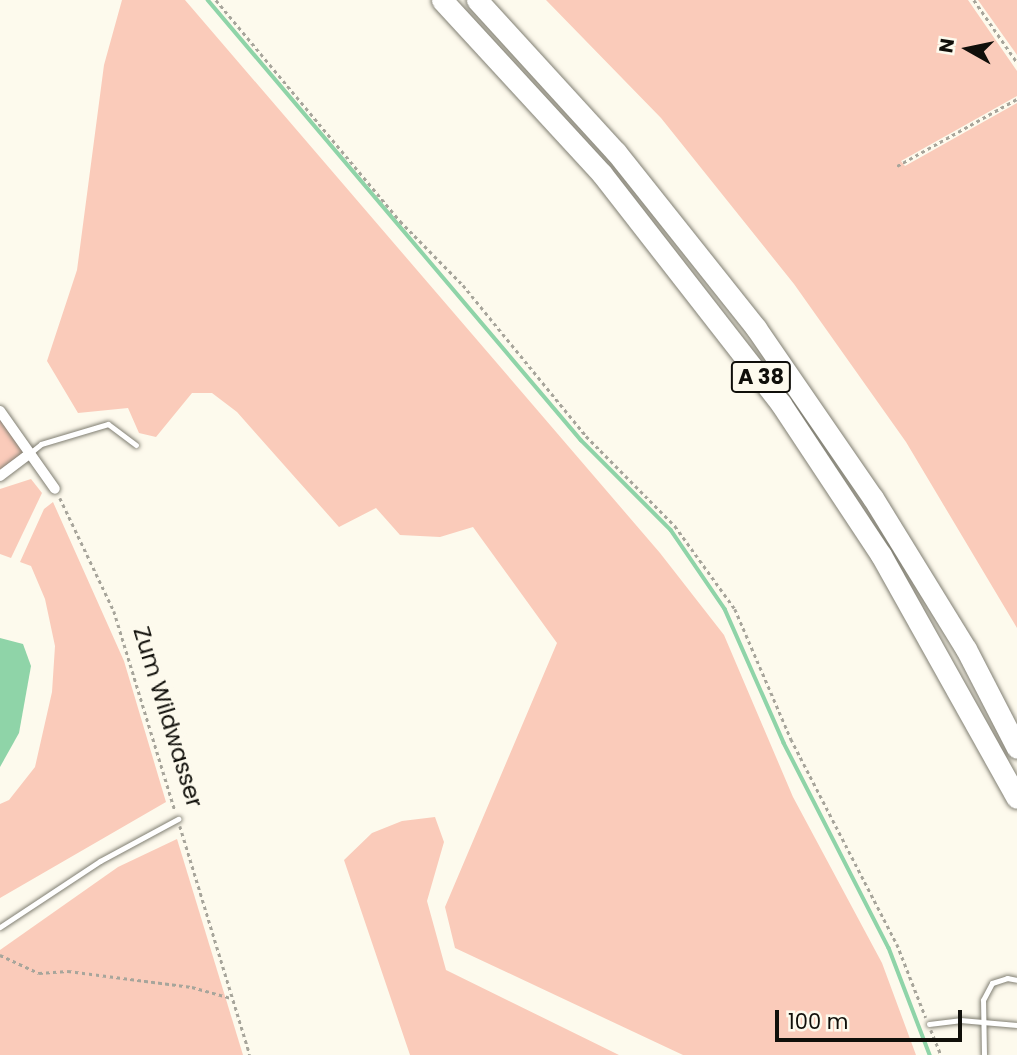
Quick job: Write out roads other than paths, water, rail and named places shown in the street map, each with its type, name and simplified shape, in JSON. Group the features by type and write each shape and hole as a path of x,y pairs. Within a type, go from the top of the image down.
{"highway":[{"name":"A 38","path":"442,0 602,174 781,404 888,567 1017,798"},
{"name":"A 38","path":"477,0 616,152 756,328 873,498 966,649 1017,748"}],"street":[{"path":"0,411 55,489"},
{"path":"0,476 30,453"}],"lane":[{"path":"30,453 41,444 108,424 136,445"},
{"path":"0,927 100,860 178,820"},
{"path":"984,1055 983,1000 992,983 1007,978 1017,981"},
{"path":"929,1024 960,1020 984,1025 1017,1024"}],"waterway":[{"path":"208,0 581,440 671,530 725,609 784,743 889,948 930,1055"}]}
